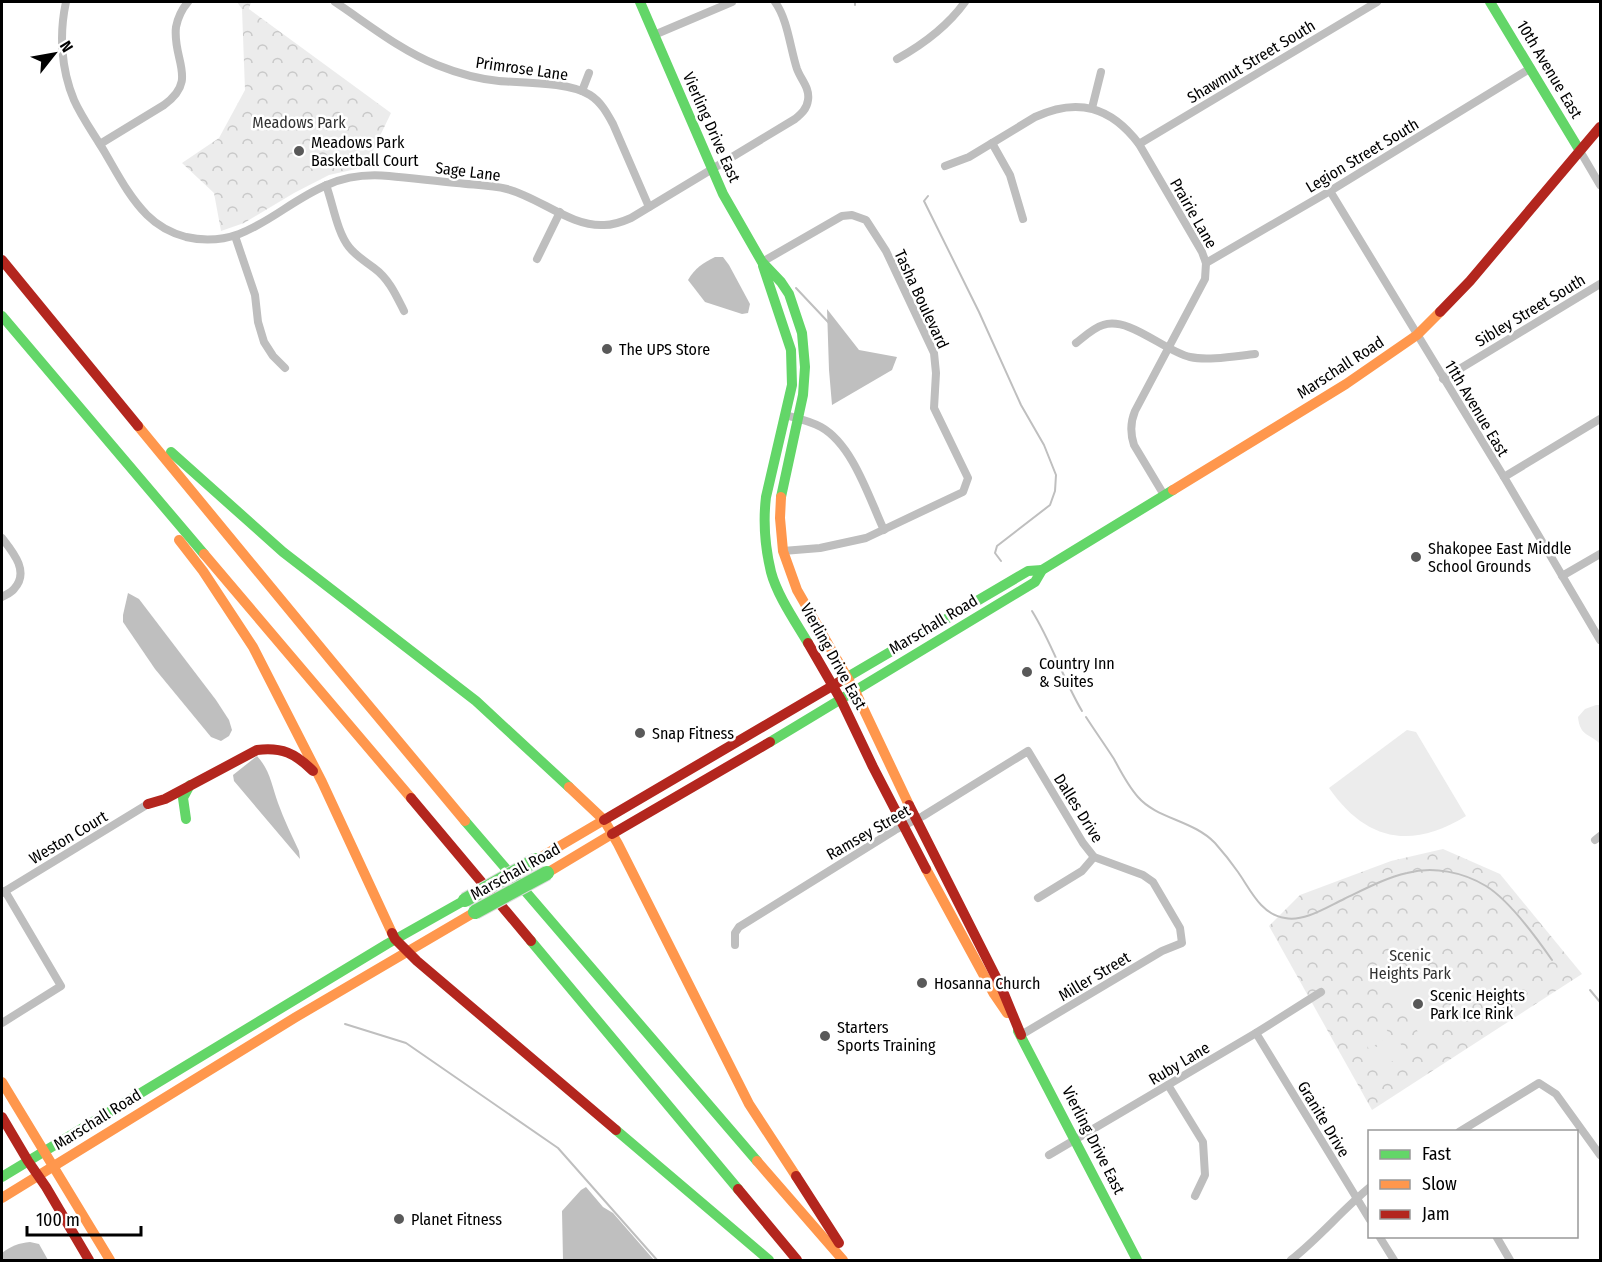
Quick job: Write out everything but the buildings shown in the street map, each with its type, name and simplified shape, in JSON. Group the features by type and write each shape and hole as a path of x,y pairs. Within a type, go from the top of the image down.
{"main road":[{"name":"Vierling Drive East","path":"640,2 712,169 762,262 791,350 792,417 780,501 783,551 789,570 797,590 848,677 916,819 1002,989 1021,1035 1137,1260"},
{"name":"10th Avenue East","path":"1490,2 1580,151"},
{"name":"Marschall Road","path":"2,1177 395,939 536,860 1028,571 1042,570 1346,384 1418,335 1470,281 1600,127"},
{"path":"2,260 382,722 843,1260"},
{"path":"2,316 439,831 797,1260"},
{"path":"126,409 283,552 476,701 604,820 749,1104 851,1260"},
{"path":"85,414 203,571 253,647 322,782 395,939 417,961 769,1260"},
{"name":"Vierling Drive East","path":"792,417 766,496 764,516 771,573 786,605 841,700 937,891 994,994 1021,1035"},
{"path":"768,556 775,560 797,590"},
{"name":"Marschall Road","path":"2,1198 230,1056 841,700 1035,582 1042,570"},
{"path":"148,804 165,799 257,750 271,748 283,749 294,754 304,761 322,782"},
{"path":"186,819 183,798 190,785"},
{"path":"2,1082 110,1260"},
{"path":"2,1117 89,1260"}],"street":[{"name":"Sage Lane","path":"66,2 62,40 68,82 80,110 139,206 169,231 196,239 221,239 235,236 253,228 326,185 349,177 374,175 492,187 522,194 584,222 605,225 619,223 795,119 805,109 808,98 806,86 797,69 781,12 775,2"},
{"path":"100,144 164,105 179,91 182,73 176,29 182,11 188,2"},
{"name":"Primrose Lane","path":"335,2 397,45 435,65 454,72 496,81 561,86 582,91 591,96 606,112 649,207"},
{"path":"654,35 732,2"},
{"path":"897,59 934,35 965,2"},
{"name":"Shawmut Street South","path":"1139,144 1377,2"},
{"name":"Legion Street South","path":"1206,263 1330,191 1531,68"},
{"path":"1092,108 1101,72"},
{"name":"Primrose Lane","path":"582,91 590,73"},
{"name":"Prairie Lane","path":"945,166 969,157 1044,113 1063,107 1092,108 1106,113 1119,122 1139,144 1206,263 1205,279 1136,411 1131,427 1134,445 1164,495"},
{"path":"992,143 1010,175 1023,219"},
{"name":"10th Avenue East","path":"1580,151 1600,185"},
{"path":"326,185 338,226 348,246 392,286 404,310"},
{"name":"11th Avenue East","path":"1330,191 1600,640"},
{"path":"537,259 561,212"},
{"name":"Tasha Boulevard","path":"762,262 842,216 852,215 866,220 886,251 934,353 936,373 934,408 968,478 963,492 884,531 866,538 820,548 783,551"},
{"path":"235,236 255,295 258,322 264,342 285,368"},
{"name":"Sibley Street South","path":"1443,379 1600,284"},
{"path":"1076,343 1096,328 1112,323 1130,328 1182,355 1193,358 1255,354"},
{"path":"792,417 819,426 842,444 854,463 884,531"},
{"path":"1504,477 1600,418"},
{"path":"2,538 18,561 20,576 14,589 2,597"},
{"path":"1562,576 1600,554"},
{"name":"Ramsey Street","path":"735,945 735,933 739,927 903,825 1028,752"},
{"name":"Dalles Drive","path":"1028,752 1083,843 1094,857 1143,875 1153,882 1180,928 1182,943"},
{"name":"Weston Court","path":"3,892 148,804"},
{"path":"1038,898 1082,870 1094,857"},
{"path":"2,1023 61,986 3,892"},
{"name":"Miller Street","path":"1021,1035 1162,951 1182,943"},
{"name":"Ruby Lane","path":"1049,1155 1321,992"},
{"name":"Granite Drive","path":"1256,1033 1368,1217"},
{"path":"1461,1130 1539,1083 1556,1094 1600,1155"},
{"path":"1168,1085 1203,1142 1205,1175 1195,1196"},
{"path":"1291,1260 1368,1189"},
{"path":"1380,1238 1394,1260"},
{"path":"1497,1238 1510,1260"}],"green space":[{"name":"Meadows Park","path":"237,2 251,2 249,9 391,113 365,167 329,175 244,223 221,231 214,193 182,163 219,138 245,90 242,9"},
{"path":"1600,705 1600,744 1583,731 1578,717 1585,709"},
{"path":"1407,730 1416,732 1466,816 1446,827 1427,833 1408,836 1391,835 1358,820 1329,788"},
{"name":"Scenic Heights Park","path":"1443,849 1500,874 1582,974 1372,1110 1269,926 1300,895 1391,861"},
{"name":"Scenic Heights Park Ice Rink","path":"1410,969 1417,972 1446,1022 1444,1029 1428,1038 1421,1037 1391,986 1393,978"},
{"path":"1383,1023 1390,1036 1369,1049 1361,1036"},
{"path":"1396,1036 1406,1053 1378,1070 1367,1052"}],"shaded area":[{"path":"715,257 723,257 729,265 750,304 748,313 742,314 705,302 688,280 700,266"},
{"path":"827,309 859,350 897,357 892,370 832,405 829,370"},
{"path":"128,593 139,599 216,700 229,720 232,730 229,736 221,741 211,737 155,669 123,622"},
{"path":"257,756 268,773 280,809 299,851 300,859 234,781 233,775"},
{"path":"586,1187 603,1207 613,1213 654,1260 563,1260 562,1211"},
{"path":"30,1242 39,1244 48,1260 2,1260 2,1253 5,1251 15,1245"}],"waterway":[{"path":"928,196 924,201 979,312 1021,405 1044,445 1056,475 1055,491 1050,505 997,546 995,553 1001,561"},
{"path":"796,288 829,323"},
{"path":"1032,611 1082,711"},
{"path":"1086,717 1138,797 1155,810 1206,835 1230,861 1257,900 1269,912 1285,918 1300,918 1323,910 1391,878 1417,871 1437,870 1468,877 1495,892 1522,920 1552,960"},
{"path":"1590,990 1600,1002"},
{"path":"345,1024 406,1043 558,1148 657,1260"}],"traffic: fast":[{"path":"640,2 723,194 762,262 789,294 802,333 805,367 803,395 781,497"},
{"path":"1490,2 1580,151"},
{"path":"763,266 791,350 792,385 766,497 766,544 777,590 808,643"},
{"path":"2,316 204,554"},
{"path":"171,452 283,552 476,701 569,787"},
{"path":"770,742 1035,582 1042,570 1173,490"},
{"path":"839,682 1028,571 1042,570"},
{"path":"186,819 183,798 190,785"},
{"path":"465,821 757,1161"},
{"path":"465,900 536,860"},
{"path":"475,912 547,873"},
{"path":"2,1177 387,944 465,900"},
{"path":"531,941 738,1189"},
{"path":"1018,1031 1137,1260"},
{"path":"616,1130 769,1260"}],"traffic: slow":[{"path":"1173,490 1346,384 1417,335 1440,312"},
{"path":"138,426 465,821"},
{"path":"781,497 783,551 797,590 855,691 909,805"},
{"path":"179,540 203,571 253,647 322,782 392,933"},
{"path":"204,554 411,798"},
{"path":"569,787 604,820 749,1104 796,1176"},
{"path":"536,860 604,820"},
{"path":"547,873 612,834"},
{"path":"926,869 994,994 1007,1013"},
{"path":"2,1198 296,1017 475,912"},
{"path":"2,1082 110,1260"},
{"path":"757,1161 843,1260"}],"traffic: jam":[{"path":"1440,312 1470,281 1600,127"},
{"path":"2,260 138,426"},
{"path":"808,643 841,700 926,869"},
{"path":"604,820 839,682"},
{"path":"612,834 770,742"},
{"path":"148,804 165,799 257,750 274,749 288,753 313,771"},
{"path":"411,798 531,941"},
{"path":"909,805 1002,989 1021,1035"},
{"path":"392,933 417,961 616,1130"},
{"path":"2,1117 89,1260"},
{"path":"796,1176 839,1243"},
{"path":"738,1189 797,1260"}],"place":[{"name":"Meadows Park Basketball Court","path":"299,151"},
{"name":"The UPS Store","path":"607,349"},
{"name":"Shakopee East Middle School Grounds","path":"1416,557"},
{"name":"Country Inn & Suites","path":"1027,672"},
{"name":"Snap Fitness","path":"640,733"},
{"name":"Hosanna Church","path":"922,983"},
{"name":"Scenic Heights Park Ice Rink","path":"1418,1004"},
{"name":"Starters Sports Training","path":"825,1036"},
{"name":"Planet Fitness","path":"399,1219"}]}
